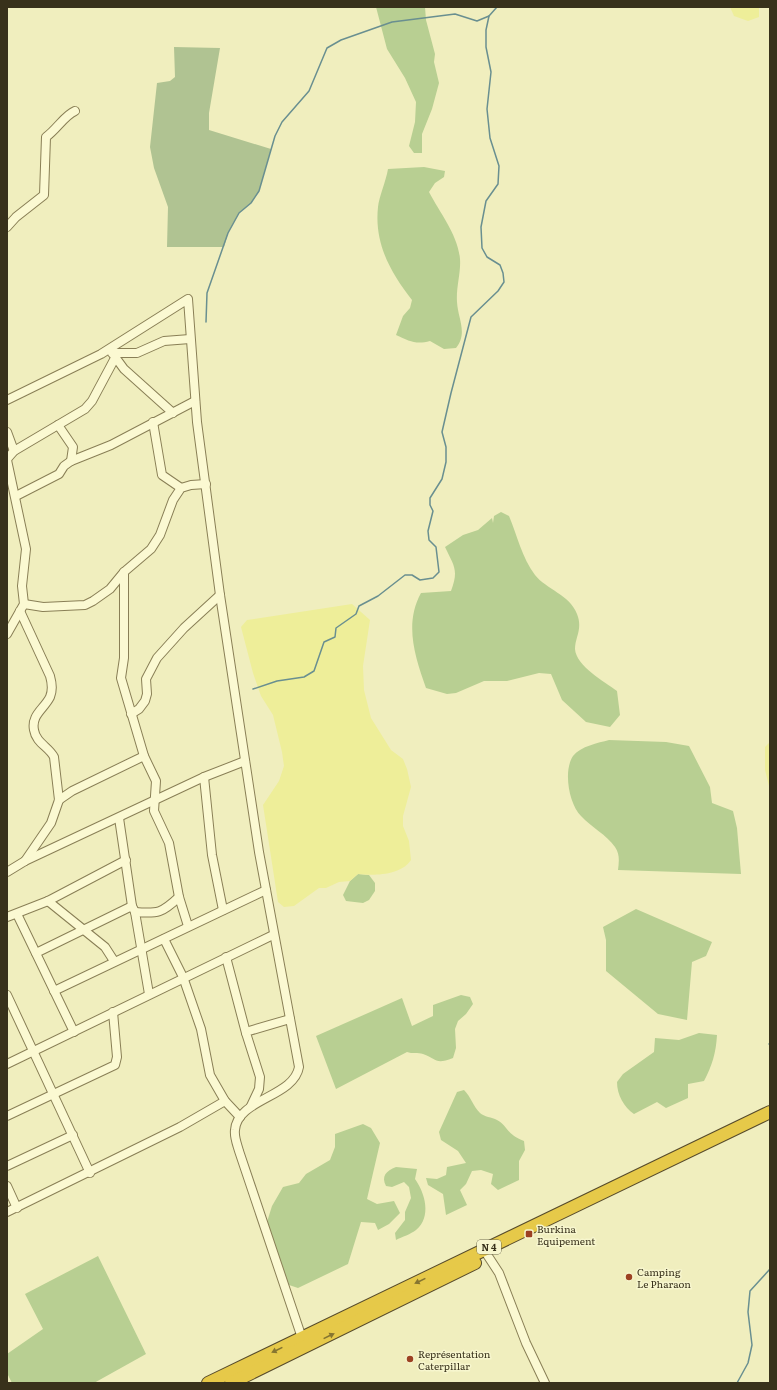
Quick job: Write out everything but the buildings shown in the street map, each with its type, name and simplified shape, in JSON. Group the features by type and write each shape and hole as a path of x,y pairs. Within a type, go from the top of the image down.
{"highway":[{"name":"N 4","path":"230,1383 486,1253 770,1112"},
{"name":"N 4","path":"208,1383 486,1253 524,1238 770,1121"}],"street":[{"path":"7,227 16,217 44,195 46,137 61,124 68,114 75,111"},
{"path":"7,400 75,368 112,353 188,299 195,401 220,595 273,934 299,1067 297,1074 278,1091 251,1107 240,1117 235,1129 239,1151 302,1338"},
{"path":"112,353 138,353 164,341 190,339"},
{"path":"112,353 124,369 173,413"},
{"path":"25,861 50,822 58,800 52,751 43,746 34,730 34,720 40,709 50,697 52,686 46,665 22,608 22,586 26,549 7,459 14,451 58,426 88,406 112,353"},
{"path":"16,496 59,474 64,466 71,461 111,445 195,401"},
{"path":"153,422 162,474 181,488"},
{"path":"58,426 73,447 71,461"},
{"path":"7,432 14,451"},
{"path":"22,608 85,605 110,589 124,572 151,549 160,535 173,500 181,488 191,485 206,484"},
{"path":"124,572 124,658 120,674 144,756 156,782 154,802 155,816 166,834 169,843 179,897 188,926"},
{"path":"132,714 139,709 145,701 147,694 146,679 157,658 184,628 220,595"},
{"path":"7,634 22,608"},
{"path":"58,800 72,791 144,756"},
{"path":"7,872 25,861 154,802 204,777 245,761"},
{"path":"204,777 212,855 223,910"},
{"path":"119,818 133,909 149,994"},
{"path":"7,917 48,901 126,860"},
{"path":"54,991 141,948 164,939 188,926 266,890"},
{"path":"36,953 82,930 133,909 155,914 164,911 179,897"},
{"path":"48,901 82,930 105,947 114,961"},
{"path":"17,914 74,1032"},
{"path":"7,1064 273,934"},
{"path":"164,939 183,978 204,1039 210,1075 225,1101 240,1117"},
{"path":"226,957 246,1033 260,1077 259,1089 251,1107"},
{"path":"7,995 90,1173"},
{"path":"7,1116 115,1065 117,1057 113,1012"},
{"path":"246,1033 290,1019"},
{"path":"7,1212 90,1173 180,1127 225,1101"},
{"path":"7,1166 73,1135"},
{"path":"7,1186 17,1208"},
{"path":"486,1253 499,1273 526,1343 545,1383"}],"green space":[{"path":"376,7 425,7 426,20 435,54 434,62 439,83 432,109 422,134 422,153 414,153 409,146 415,122 416,102 405,78 387,49"},
{"path":"174,47 220,48 209,113 209,130 271,149 259,191 251,203 239,213 228,233 224,247 167,247 168,207 154,168 150,147 157,83 170,81 175,77"},
{"path":"424,167 445,171 444,177 435,183 429,192 448,224 459,250 460,264 457,302 462,331 460,342 456,348 444,349 430,341 409,341 396,335 403,316 410,308 412,300 397,279 381,246 377,221 378,207 388,169"},
{"path":"501,512 509,516 523,554 535,575 564,597 574,607 579,619 579,629 575,649 580,661 592,673 617,691 620,715 610,727 586,722 562,700 551,674 539,673 507,681 484,681 456,693 447,694 426,688 415,652 412,629 416,605 421,593 451,591 455,573 451,559 445,547 463,535 478,530 492,518 493,523 494,516"},
{"path":"609,740 666,742 689,746 710,787 712,803 733,811 737,828 741,874 618,870 619,858 617,850 608,839 585,820 577,811 573,804 568,778 570,762 576,753 590,745"},
{"path":"358,874 369,875 375,883 375,891 369,900 363,903 346,901 343,895 350,881"},
{"path":"636,909 712,942 706,956 692,962 687,1020 658,1014 606,971 606,940 603,927"},
{"path":"461,995 470,997 473,1004 466,1014 458,1021 455,1029 456,1048 453,1058 439,1061 421,1053 407,1052 336,1089 316,1036 402,998 412,1026 433,1016 433,1005"},
{"path":"699,1033 717,1035 713,1059 704,1081 688,1084 688,1098 666,1108 657,1102 634,1114 630,1111 624,1104 617,1087 617,1082 623,1074 654,1052 655,1038 679,1040"},
{"path":"464,1090 480,1113 500,1122 514,1136 524,1141 525,1150 519,1161 519,1180 498,1190 491,1184 493,1174 481,1170 472,1171 466,1184 460,1190 467,1205 446,1215 443,1194 428,1185 426,1178 437,1179 446,1175 447,1167 466,1163 458,1151 441,1140 439,1132 457,1092"},
{"path":"363,1124 371,1128 380,1143 367,1199 377,1204 394,1201 400,1213 389,1224 378,1230 375,1223 361,1222 348,1264 298,1288 289,1285 267,1222 272,1206 283,1187 299,1183 306,1174 330,1160 335,1147 335,1134"},
{"path":"396,1167 417,1169 415,1179 422,1191 425,1212 421,1225 416,1230 396,1240 395,1233 405,1220 405,1212 411,1198 409,1187 404,1182 392,1187 386,1186 384,1179 385,1174"},
{"path":"98,1256 146,1354 94,1383 12,1383 7,1373 7,1354 43,1329 25,1294"}],"sand":[{"path":"730,7 759,7 759,17 748,21 734,16"},
{"path":"352,604 370,620 363,666 364,690 371,718 391,750 403,759 407,769 411,787 403,816 403,826 409,841 411,860 407,865 394,872 372,875 358,874 350,881 339,882 326,888 319,888 294,906 284,907 278,902 263,805 279,781 284,766 282,752 273,715 261,696 253,673 241,627 247,620"},
{"path":"770,742 770,790 765,770 765,747"}],"waterway":[{"path":"253,689 277,681 304,677 314,671 324,642 335,637 336,628 356,614 359,606 378,596 405,575 412,575 420,580 433,578 439,572 436,547 429,540 428,531 433,511 430,505 430,498 442,479 446,462 446,447 442,432 471,317 498,291 504,282 500,265 487,257 482,248 481,227 486,201 498,184 499,166 490,138 487,109 491,72 486,47 486,30 489,16 497,7"},
{"path":"206,322 207,293 228,233 239,213 251,203 259,191 275,136 282,122 309,91 327,48 341,40 392,22 455,14 477,21 489,16"},
{"path":"737,1383 748,1363 752,1345 748,1312 750,1291 770,1269"}],"place":[{"name":"Burkina Equipement","path":"529,1234"},
{"name":"Camping Le Pharaon","path":"629,1277"},
{"name":"Représentation Caterpillar","path":"410,1359"}]}
